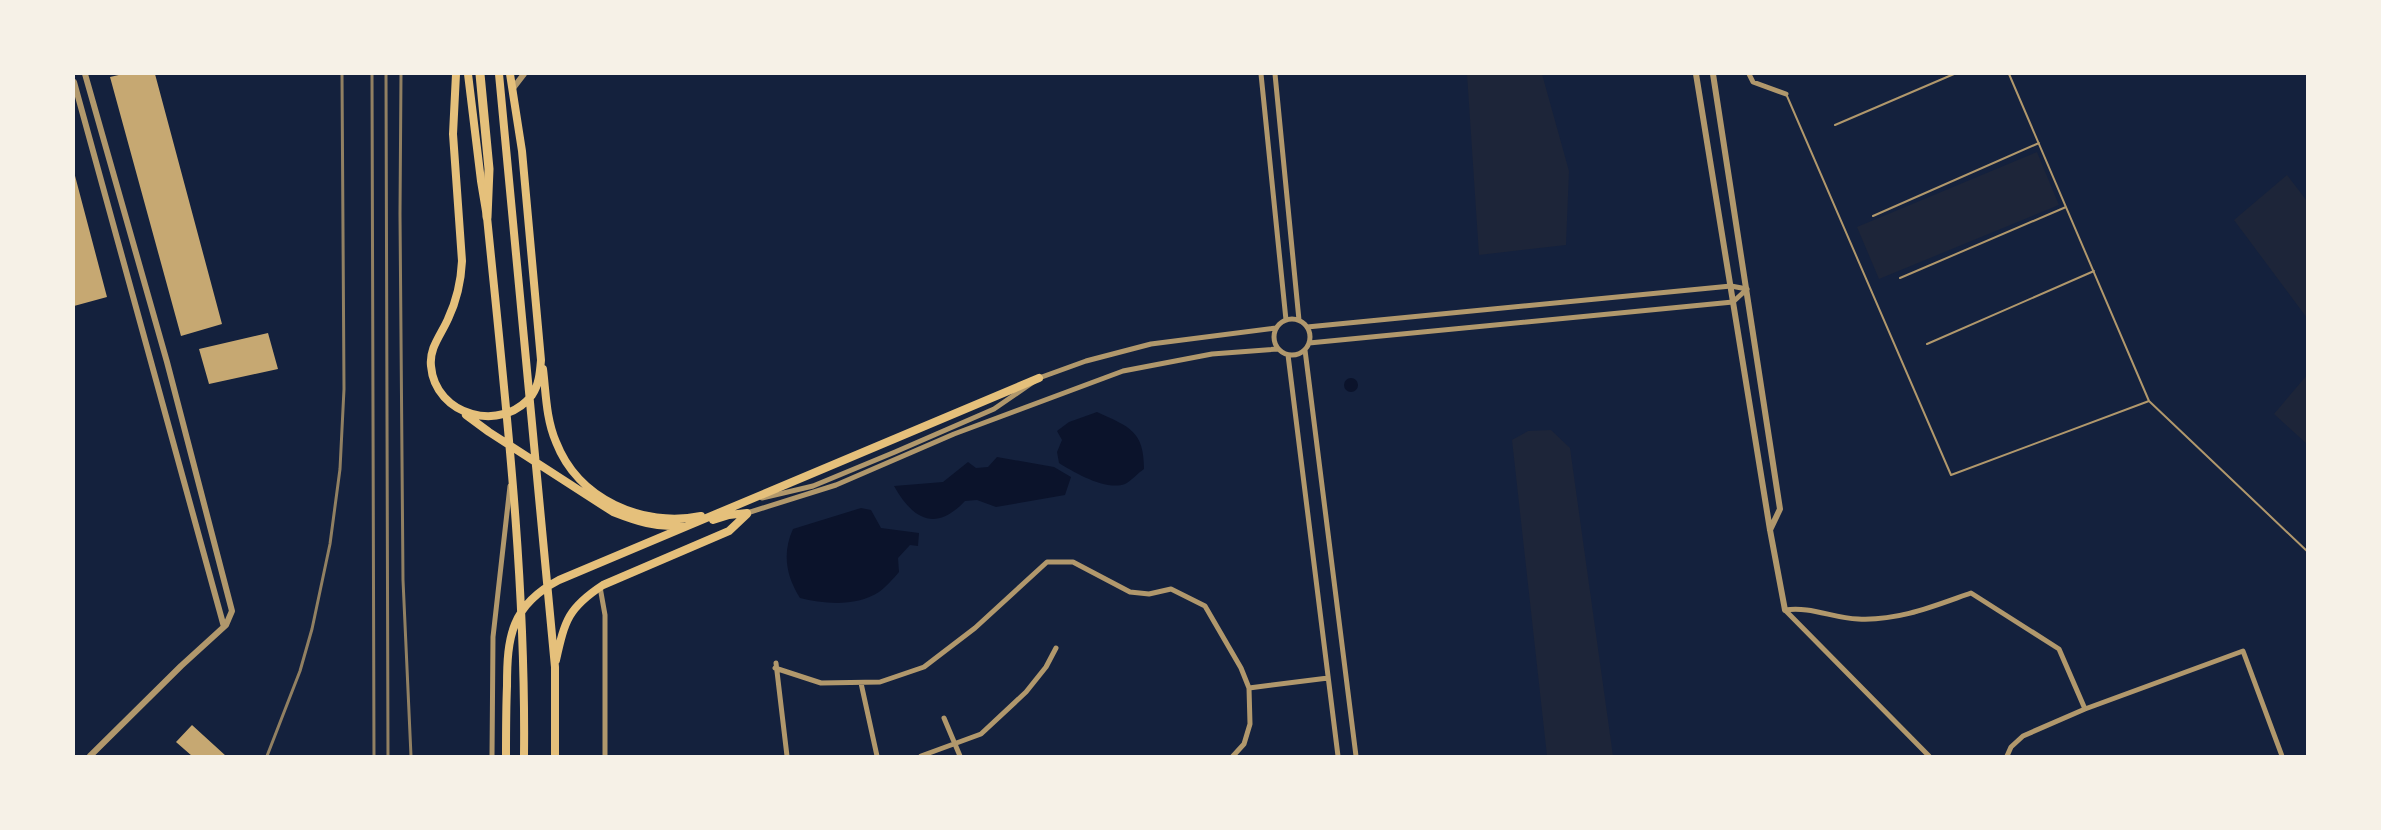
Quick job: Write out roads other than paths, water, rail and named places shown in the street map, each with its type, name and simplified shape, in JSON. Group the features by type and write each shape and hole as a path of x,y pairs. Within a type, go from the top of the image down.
{"highway":[{"path":"456,74 453,134 462,277 447,320 433,347 431,366 441,394 489,432 613,512 657,526 689,525 747,513"},
{"path":"468,74 480,181 488,217"},
{"path":"480,74 489,169 488,217 519,559 524,756"},
{"path":"499,74 555,667 555,756"},
{"path":"510,74 514,87 535,277 541,360 551,427 567,465 598,494 636,518 698,517 742,503"},
{"path":"459,410 490,418 515,410 532,395 539,377 541,360"},
{"path":"506,756 508,642 514,624 525,606 540,591 559,580 1040,378"},
{"path":"555,667 563,630 577,604 600,587 729,531 747,513"}],"street":[{"path":"85,74 232,611 224,627 90,756"},
{"path":"514,87 524,74"},
{"path":"1261,74 1286,320"},
{"path":"1275,74 1299,320"},
{"path":"1696,74 1785,610 1929,756"},
{"path":"1713,74 1780,509 1770,530"},
{"path":"1749,74 1753,82 1786,94"},
{"path":"74,82 224,627"},
{"path":"1307,327 1731,286 1747,289"},
{"path":"1309,343 1733,302 1747,289"},
{"path":"742,503 813,486 994,410 1040,378 1086,361 1151,344 1276,328 1286,320 1299,320 1310,332 1309,343 1305,350 1294,356 1278,349 1212,354 1124,371 954,434 836,485 747,513"},
{"path":"1276,328 1274,338 1278,349"},
{"path":"1305,350 1356,756"},
{"path":"1288,355 1338,756"},
{"path":"492,756 493,637 512,467"},
{"path":"787,756 776,665 820,683 880,682 924,667 975,628 1047,562 1073,562 1130,592 1149,594 1171,589 1205,606 1241,668 1249,688 1250,724 1244,744 1233,756"},
{"path":"600,587 605,615 605,756"},
{"path":"1785,610 1800,608 1833,616 1859,619 1884,618 1910,615 1971,593 2059,649 2085,709"},
{"path":"921,756 981,734 1026,692 1046,667 1056,648"},
{"path":"2007,756 2011,747 2023,736 2085,709 2243,651 2282,756"},
{"path":"1249,688 1328,678"},
{"path":"861,683 878,756"},
{"path":"944,718 960,756"}],"lane":[{"path":"1835,125 1954,74"},
{"path":"2009,74 2149,401 2307,552"},
{"path":"1786,94 1951,475 2149,401"},
{"path":"1873,216 2039,143"},
{"path":"1900,278 2066,207"},
{"path":"1927,344 2094,271"}],"railway":[{"path":"267,756 300,671 312,629 330,544 340,469 344,389 342,74"},
{"path":"372,74 374,756"},
{"path":"386,74 388,756"},
{"path":"401,74 403,580 411,756"}]}
